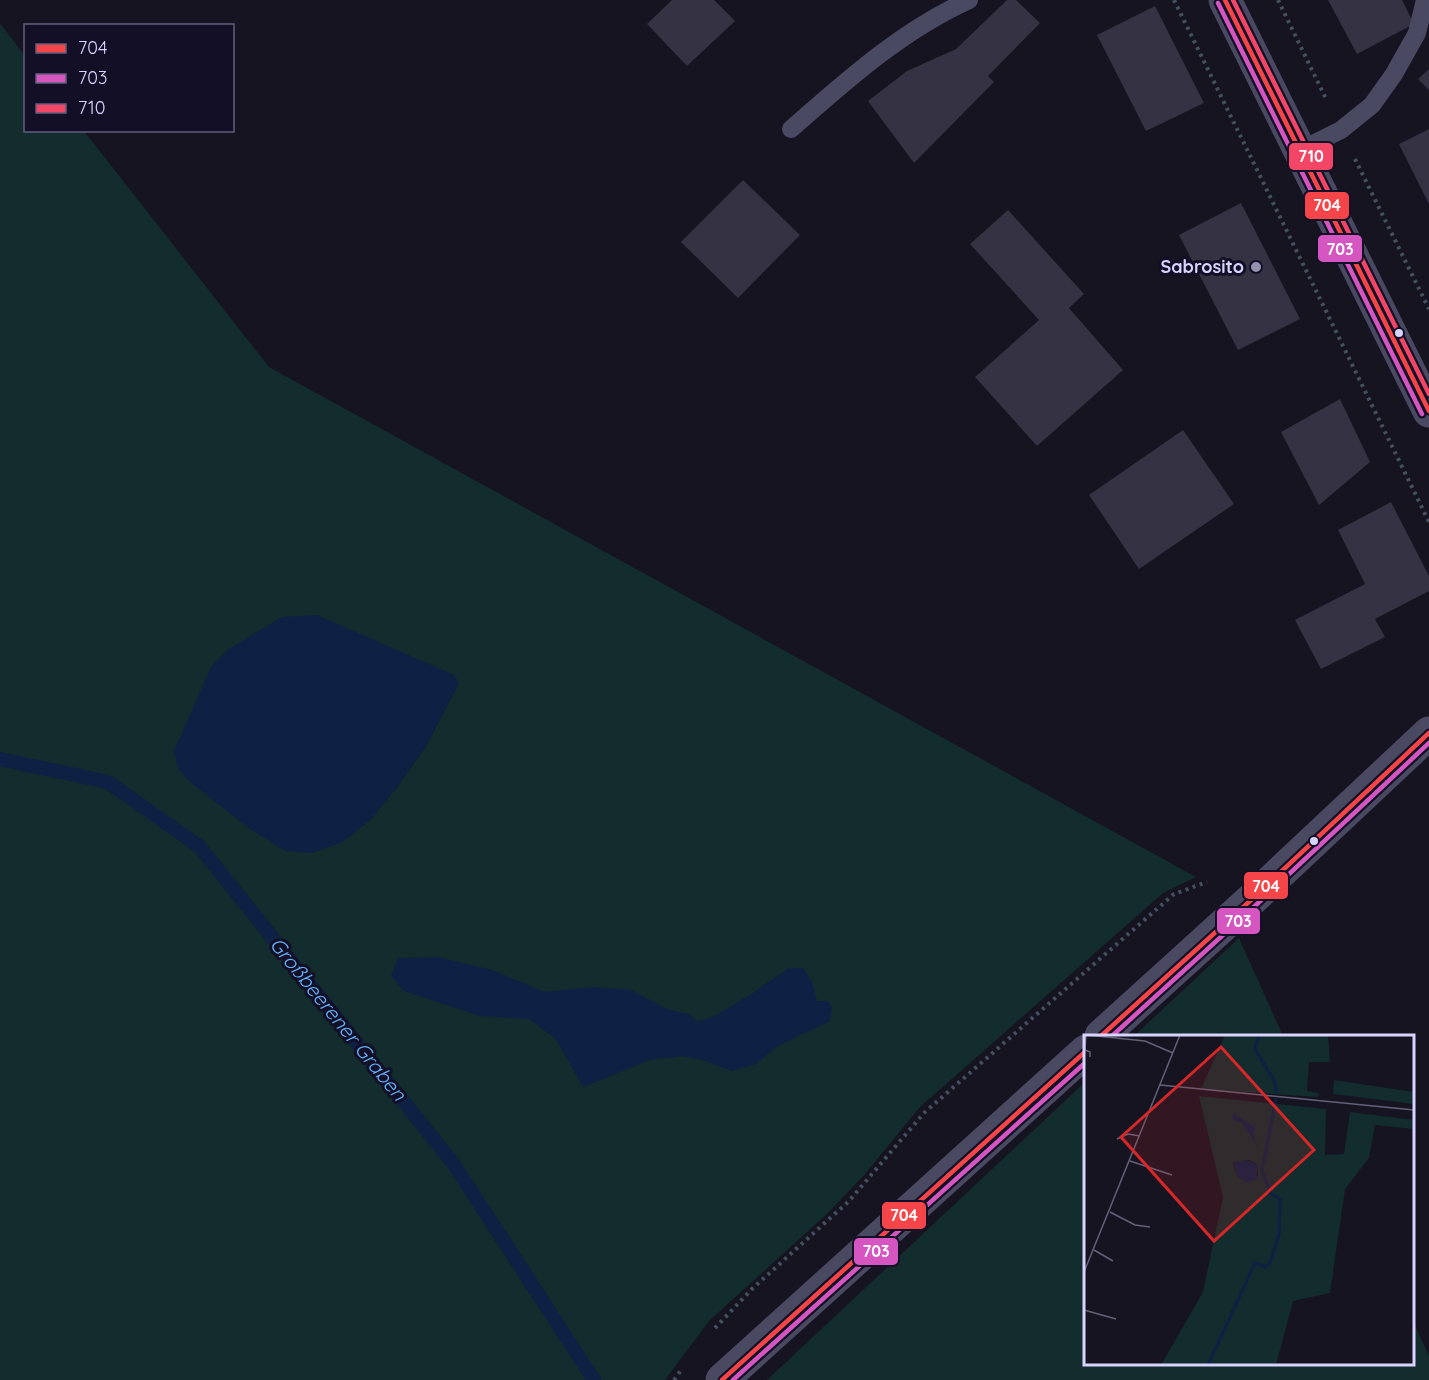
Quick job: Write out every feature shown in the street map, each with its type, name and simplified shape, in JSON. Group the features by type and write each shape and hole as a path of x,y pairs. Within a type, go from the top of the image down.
{"street":[{"path":"1225,0 1429,411"},
{"path":"1102,1035 1267,886 1429,733"},
{"path":"722,1380 1084,1053"}],"lane":[{"path":"792,129 852,76 897,41 942,12 969,0"},
{"path":"1299,151 1341,130 1372,105 1394,74 1417,33 1425,0"}],"path":[{"path":"1174,0 1429,522"},
{"path":"712,1331 752,1289 849,1202 924,1113 1174,894 1216,879"},
{"path":"674,1380 686,1364"}],"green space":[{"path":"0,23 24,55 24,132 85,132 269,367 1196,877 1163,893 920,1107 865,1174 829,1212 709,1321 665,1380 0,1380","holes":["459,683 426,746 370,820"]},
{"path":"1239,938 1283,1035 1135,1035"},
{"path":"1084,1083 1084,1365 1414,1365 1414,1323 1429,1356 1429,1380 767,1380"}],"water":[{"path":"317,615 454,675 459,683 426,746 370,820 343,842 312,853 286,851 250,829 190,782 178,769 174,751 211,667 229,649 282,617"},
{"path":"437,957 492,970 544,992 595,987 631,990 669,1010 688,1014 698,1022 715,1016 789,968 803,968 812,982 817,1001 827,1001 832,1007 830,1021 776,1047 756,1064 732,1071 703,1060 683,1056 650,1060 583,1087 556,1039 529,1019 480,1016 404,991 391,976 398,958"}],"building":[{"path":"672,0 714,0 735,21 687,66 647,24"},
{"path":"1007,0 1016,0 1040,23 988,76 994,82 914,163 868,101 907,71 956,49"},
{"path":"1328,0 1402,0 1414,24 1357,54"},
{"path":"1155,6 1204,103 1146,131 1097,35"},
{"path":"1429,69 1429,90 1418,79"},
{"path":"1429,129 1429,204 1399,144"},
{"path":"743,180 800,235 738,298 681,242"},
{"path":"1241,203 1300,319 1238,350 1179,235"},
{"path":"1008,210 1084,294 1069,308 1123,370 1037,446 975,377 1039,320 970,244"},
{"path":"1340,399 1370,462 1319,505 1281,432"},
{"path":"1183,430 1234,504 1139,569 1089,495"},
{"path":"1391,502 1429,576 1429,591 1375,619 1385,637 1321,669 1295,620 1365,584 1338,530"}],"waterway":[{"name":"Großbeerener Graben","path":"0,759 108,782 200,847 453,1163 594,1380"}],"transit line":[{"name":"704","path":"1225,0 1429,411"},
{"name":"710","path":"1233,0 1429,394"},
{"name":"703","path":"1218,3 1422,414"},
{"name":"704","path":"1102,1035 1251,900 1429,733"},
{"name":"703","path":"1113,1035 1429,743"},
{"name":"704","path":"722,1380 1084,1053"},
{"name":"703","path":"733,1380 1084,1064"}],"place":[{"name":"Sabrosito","path":"1256,267"}]}
